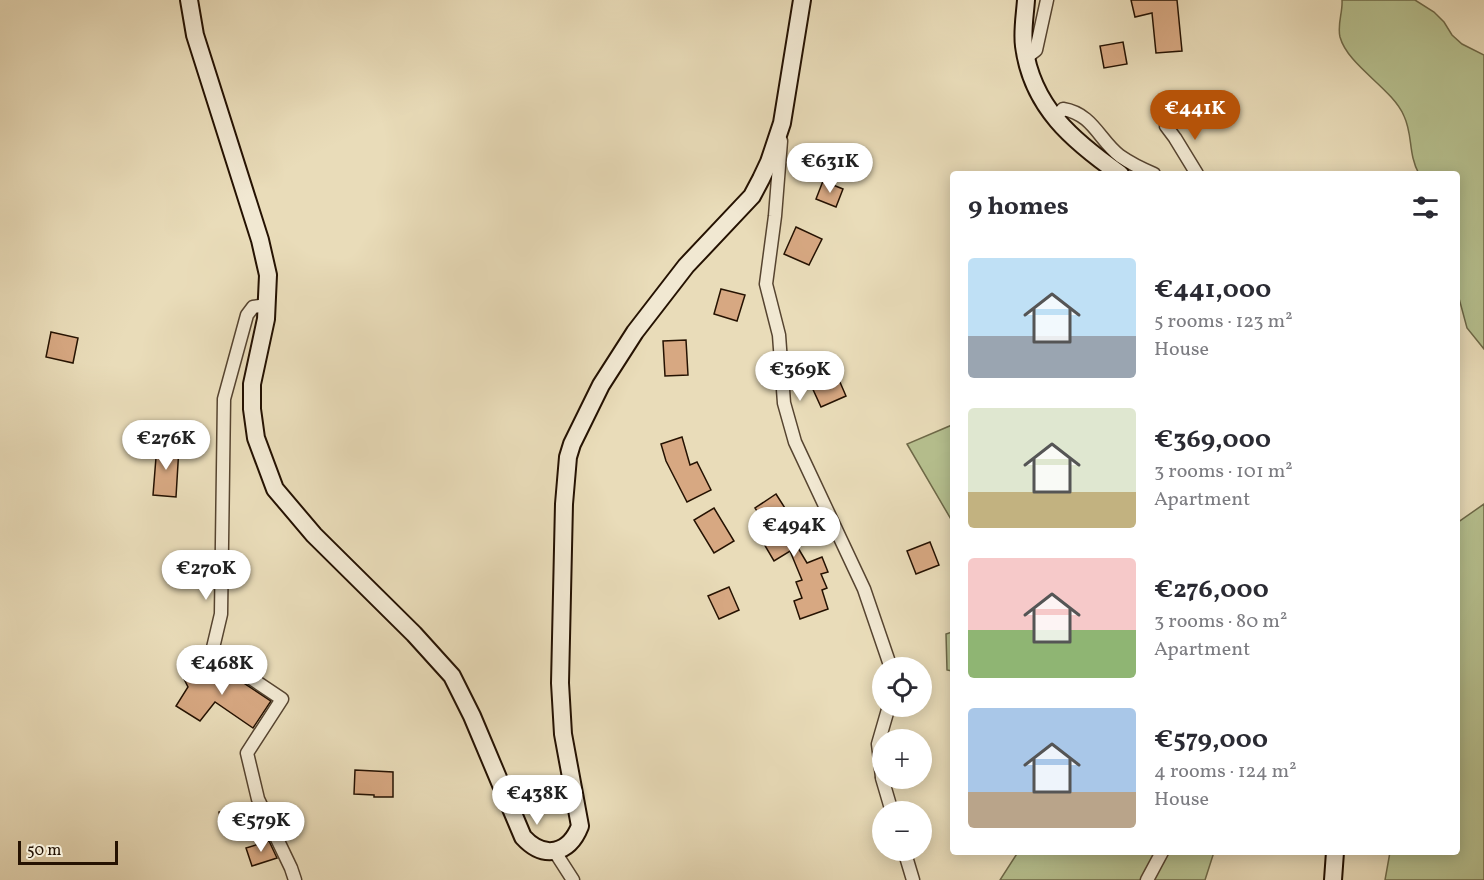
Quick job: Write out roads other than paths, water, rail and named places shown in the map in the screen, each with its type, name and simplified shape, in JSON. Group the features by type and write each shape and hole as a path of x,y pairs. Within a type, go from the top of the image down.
{"street":[{"path":"189,0 195,35 260,240 268,275 266,319 252,384 252,409 256,438 275,489 314,535 414,634 452,676 472,716 523,837 529,844 540,850 555,852 570,844 580,826 563,734 560,684 564,504 570,450 601,385 635,332 686,266 752,196 769,162 782,123"},
{"path":"802,0 782,123 775,216 766,284 779,335 784,403 795,442 864,589 887,657"},
{"path":"1026,0 1024,46 1037,94 1054,118 1116,171"},
{"path":"1027,57 1036,50 1047,0"},
{"path":"1054,118 1063,109 1075,111 1105,138 1119,155 1148,171"},
{"path":"1166,126 1195,171"},
{"path":"266,305 253,307 247,315 224,399 221,614 212,652 282,699 247,753 258,799 295,880"},
{"path":"555,852 573,880"},
{"path":"1148,880 1160,855"},
{"path":"1333,880 1335,855"},
{"path":"907,861 913,880"}]}
